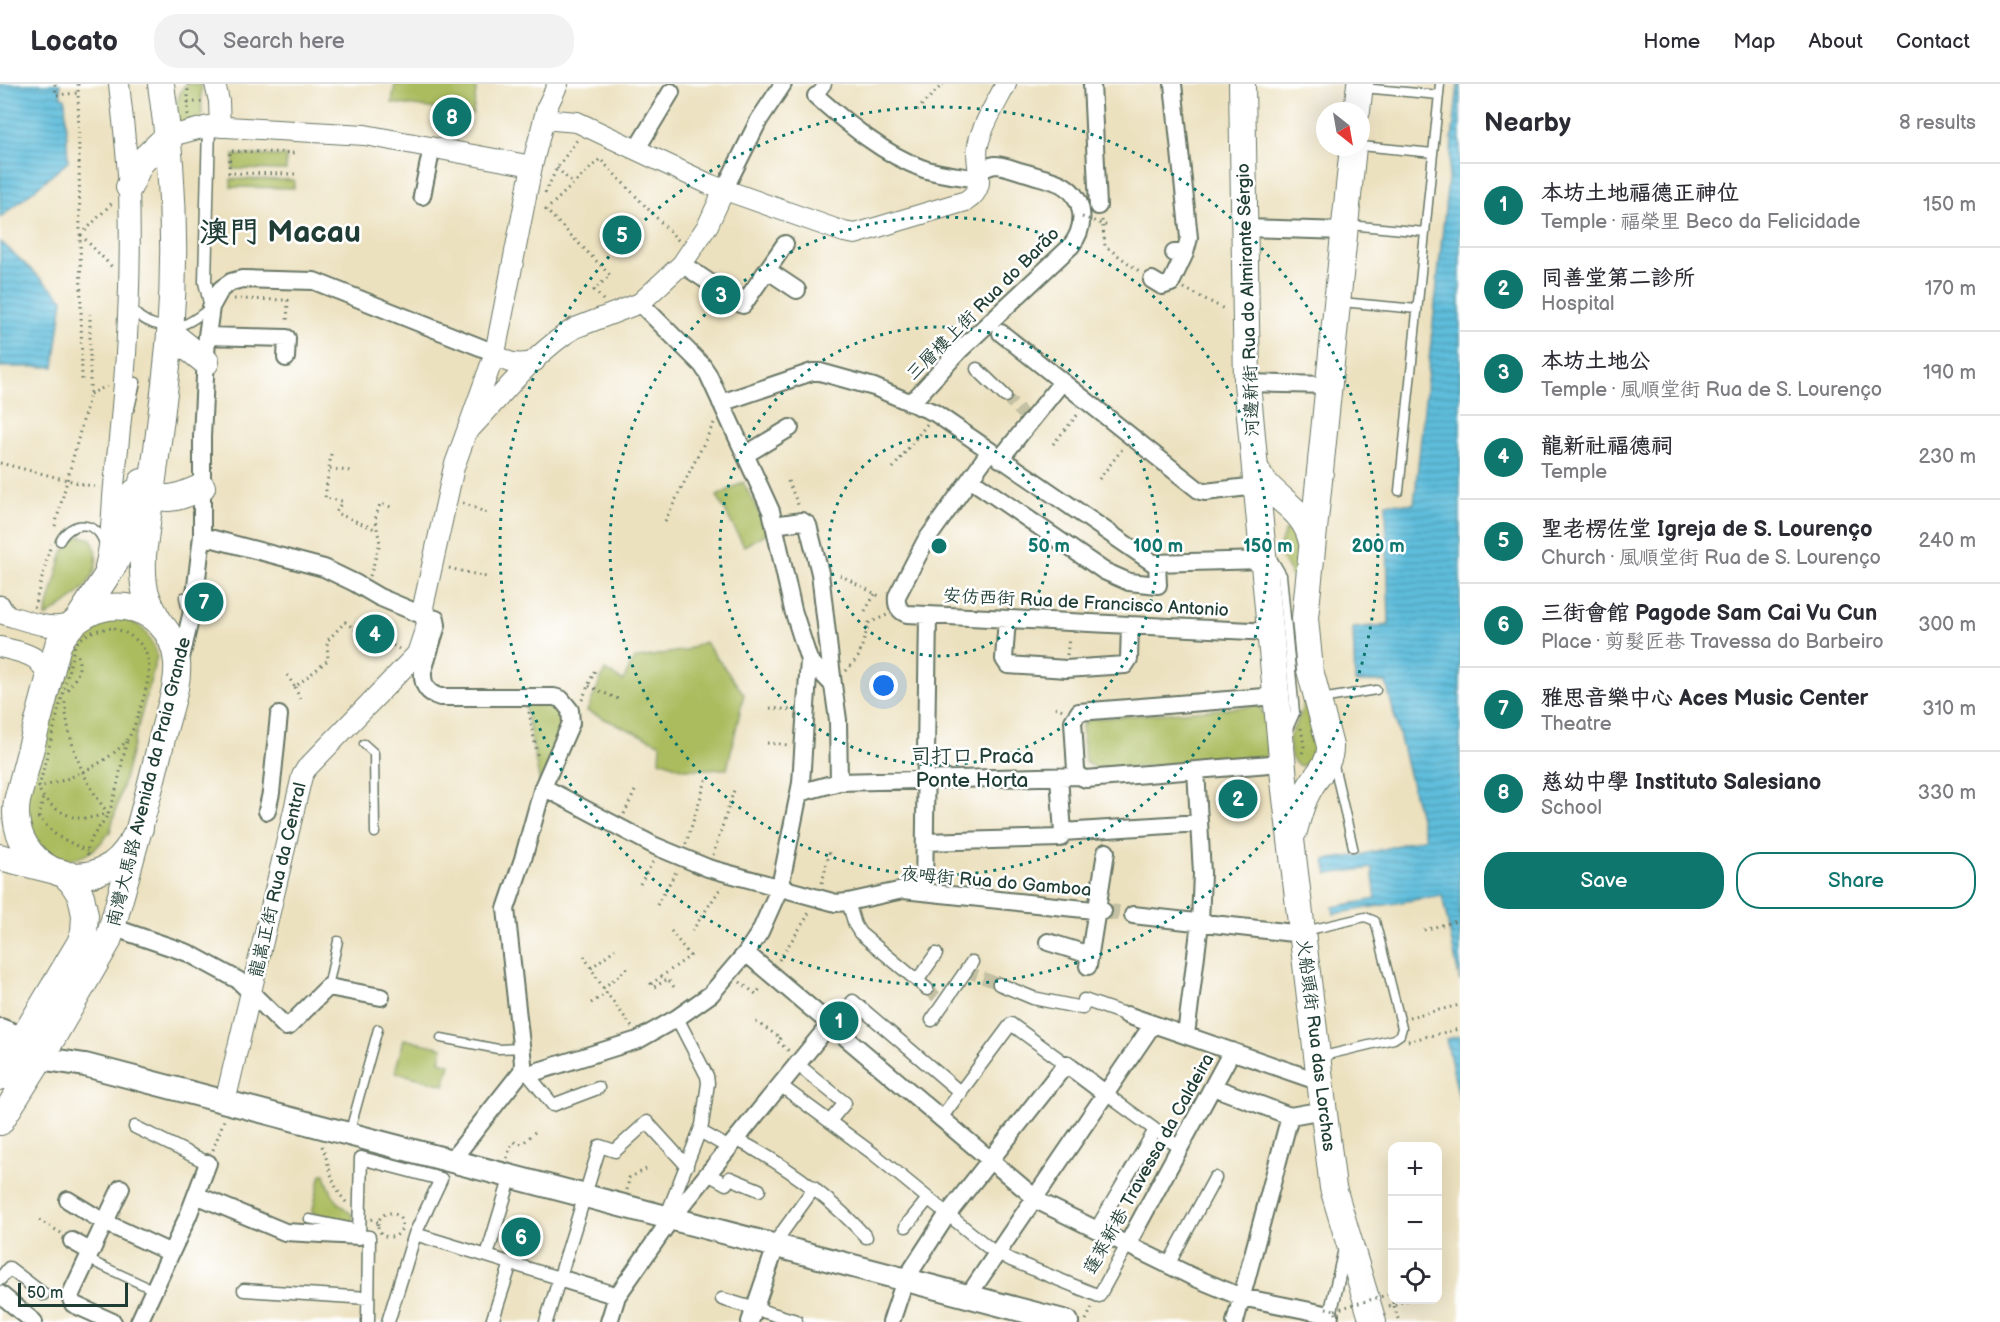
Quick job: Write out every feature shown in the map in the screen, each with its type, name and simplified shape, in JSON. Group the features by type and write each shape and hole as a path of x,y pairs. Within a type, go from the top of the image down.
{"main road":[{"name":"河邊新街 Rua do Almirante Sérgio","path":"1242,84 1247,383 1282,753"},
{"path":"63,873 36,860 21,840 16,816 30,785 47,687 72,631 101,577 115,563 126,538 161,427 165,328 156,250 161,88"},
{"path":"120,195 140,163 159,144"},
{"path":"1293,857 1294,835 1299,813 1307,792 1326,758 1318,700 1310,670 1305,618 1352,156"},
{"path":"165,328 206,362"},
{"path":"1256,478 1260,478 1302,517 1311,542"},
{"path":"144,483 166,498 179,497 202,487"},
{"path":"144,483 142,574 145,595 176,655 175,681"},
{"path":"1263,552 1269,529 1275,523 1283,520 1299,523 1306,528 1311,542"},
{"path":"72,631 101,608 127,607 147,614 165,632"},
{"name":"南灣大馬路 Avenida da Praia Grande","path":"0,1077 25,1050 105,948 140,828 175,681"},
{"path":"1282,753 1298,773 1314,773 1326,758"},
{"name":"火船頭街 Rua das Lorchas","path":"1282,753 1333,1188 1373,1322"},
{"path":"0,810 30,785"},
{"path":"0,857 63,873 82,875 93,873 107,867 123,854 140,828"},
{"name":"南灣大馬路 Avenida da Praia Grande","path":"0,1122 25,1050 83,936 85,924 82,900 75,885 63,873"},
{"path":"0,1030 25,1050 349,1134 410,1161 451,1161 968,1296 1015,1315 1067,1322"}],"street":[{"path":"101,577 111,541 128,301 120,195 119,84"},
{"path":"522,213 545,115 558,84"},
{"path":"466,433 557,341 575,328 640,303 682,264 708,225 759,120 783,84"},
{"path":"545,115 554,120 570,120 579,123 724,190 855,234 966,201 975,194 979,176 976,157 978,145 1005,84"},
{"path":"1092,84 1098,207"},
{"path":"1152,280 1160,285 1170,284 1174,279 1179,253 1189,238 1173,84"},
{"name":"南灣大馬路 Avenida da Praia Grande","path":"175,681 191,613 202,536 202,437 207,336 213,302 205,282 218,90"},
{"path":"820,90 848,125 883,148 926,170 979,176"},
{"path":"636,150 671,92"},
{"path":"522,213 556,130 570,121 579,123"},
{"path":"159,144 215,126 364,135 532,166"},
{"path":"422,196 432,147"},
{"path":"979,176 986,167 997,165 1057,182 1076,198 1082,217"},
{"name":"龍嵩正街 Rua da Central","path":"228,1102 302,776 306,769 349,730 417,654 427,624 423,607 447,496 454,467 495,353 522,213"},
{"name":"三層樓上街 Rua do Barão","path":"911,403 959,351 1071,246 1081,229 1082,217"},
{"path":"1244,228 1345,228"},
{"path":"682,264 743,305 785,244"},
{"path":"767,270 797,290"},
{"path":"213,302 223,287 239,280 314,281 495,353 499,358 511,363 523,364 535,361"},
{"path":"451,1161 524,1072 544,1070 638,1040 677,1018 711,994 746,953 760,932 780,887 799,794 809,660 793,610 771,511 708,374 702,365 640,303"},
{"path":"1001,333 1200,490 1205,492 1256,478"},
{"path":"207,336 287,338 286,358"},
{"path":"977,369 1005,396"},
{"path":"721,403 812,372 820,372 874,387 935,413 1153,563 1263,552"},
{"path":"898,607 897,597 926,542 970,479 1062,382"},
{"path":"1247,383 1329,385"},
{"path":"745,455 790,428"},
{"path":"970,479 1104,571 1129,582 1158,585 1157,563"},
{"path":"774,525 806,522 813,543 820,573 838,720 839,782"},
{"path":"202,536 324,568 379,597 436,619 438,625 422,678 428,691 440,697 554,697 561,699 570,710 571,723 543,787 523,860 506,909 524,1072 553,1105 598,1088"},
{"name":"安仿西街 Rua de Francisco Antonio","path":"898,607 907,614 1271,632"},
{"path":"0,647 9,641 14,631 10,613 72,631"},
{"path":"924,892 928,615"},
{"path":"1007,619 1004,659 1008,665 1066,669 1125,665 1129,659 1130,625"},
{"path":"0,647 37,660 45,672 47,687"},
{"path":"809,660 832,685"},
{"path":"1079,777 1076,770 1073,721 1079,712 1277,696"},
{"path":"267,811 279,715"},
{"path":"799,794 839,782 1059,777 1086,779 1196,770 1282,753"},
{"path":"1186,1035 1200,922 1202,873 1196,770"},
{"path":"925,842 1058,838 1062,835 1059,777"},
{"path":"272,783 299,789"},
{"name":"夜呣街 Rua do Gamboa","path":"543,787 661,848 708,868 836,903 898,890 1100,911"},
{"path":"1062,832 1199,823"},
{"path":"1048,942 1089,960 1100,911 1106,852"},
{"path":"848,902 860,933 927,989"},
{"path":"1133,915 1302,933"},
{"path":"112,927 188,953 238,980 282,1026 289,1026 328,987 381,997"},
{"path":"746,953 1040,1202 1168,1265 1241,1297 1331,1314 1348,1239"},
{"path":"917,981 936,954"},
{"path":"932,1020 972,962"},
{"path":"999,984 1033,998 1082,1008 1084,1000 1320,1082"},
{"path":"609,1322 617,1296 668,1218 708,1174 799,1062 853,1001 961,1093"},
{"path":"668,1218 700,1131 708,1083 707,1076 677,1018"},
{"path":"941,1118 1011,1024 1180,1148"},
{"path":"968,1296 1153,1024"},
{"name":"蓬萊新巷 Travessa da Caldeira","path":"997,1252 1011,1260 1099,1296 1233,1052"},
{"path":"799,1062 845,1103 830,1121"},
{"path":"891,1322 905,1280 947,1215 1066,1064"},
{"path":"780,1085 875,1155 947,1215 997,1252"},
{"path":"1213,1087 1290,1116 1324,1110"},
{"path":"1235,1322 1290,1116"},
{"path":"546,1322 600,1146 615,1151 647,1122 687,1166"},
{"path":"135,1127 208,1163 171,1253 139,1322"},
{"path":"1096,1229 1155,1130"},
{"path":"700,1131 783,1166 845,1214 866,1237"},
{"path":"356,1236 360,1213 361,1158 410,1161 441,1179 415,1234 388,1322"},
{"path":"708,1174 726,1184 730,1178 759,1190"},
{"path":"487,1256 507,1176"},
{"path":"1168,1265 1215,1178"},
{"path":"112,1322 75,1305 70,1299 88,1255 121,1188"},
{"path":"752,1315 774,1246 814,1188"},
{"path":"196,1195 285,1232 369,1236 368,1322"},
{"path":"906,1226 928,1199"},
{"path":"68,1200 104,1222 171,1253"},
{"path":"415,1234 617,1296"},
{"path":"72,1241 88,1255"},
{"path":"492,1322 511,1263"},
{"path":"0,1279 9,1268 43,1294"},
{"path":"244,1290 368,1298"},
{"path":"0,1294 34,1322"},
{"path":"722,1299 752,1315 796,1321"}],"lane":[{"path":"1399,491 1440,84"},
{"path":"1359,94 1439,95"},
{"path":"1370,147 1433,153"},
{"path":"1345,228 1425,232"},
{"path":"128,301 140,317 165,328 182,325 213,302"},
{"path":"1337,302 1418,309"},
{"path":"120,430 130,406 136,382"},
{"path":"60,542 68,530 74,526 82,525 95,530 104,541 101,577"},
{"path":"1263,552 1282,575 1295,713 1282,753"},
{"path":"184,597 186,607 191,613"},
{"path":"1318,700 1376,690"},
{"path":"364,744 374,753 375,834"},
{"path":"1326,758 1353,847"},
{"path":"1302,933 1365,917 1375,921 1401,1024 1400,1035 1394,1039 1317,1057"},
{"path":"328,987 338,941"},
{"path":"349,1134 378,1029"},
{"path":"441,1038 498,1049 522,1048"},
{"path":"309,1219 354,1228 356,1236"},
{"path":"88,1255 154,1290"}],"path":[{"path":"55,84 56,94 78,93"},
{"path":"78,84 82,381"},
{"path":"917,110 943,84"},
{"path":"545,193 572,148"},
{"path":"295,174 229,173 230,151 297,153"},
{"path":"600,296 594,290 610,275 546,210 600,159 681,243"},
{"path":"558,168 573,184"},
{"path":"81,235 120,195"},
{"path":"1098,207 1102,213 1105,246 1152,280"},
{"path":"1082,217 1108,226"},
{"path":"81,235 108,263"},
{"path":"1179,285 1211,302"},
{"path":"213,302 288,300 287,338"},
{"path":"10,613 68,480 90,394 90,314"},
{"path":"82,348 90,348"},
{"path":"1053,444 1087,402"},
{"path":"893,468 935,413"},
{"path":"665,521 714,423"},
{"path":"1099,479 1132,438"},
{"path":"331,454 326,498 342,501 336,513 377,530"},
{"path":"0,463 113,491"},
{"path":"330,469 351,471"},
{"path":"788,481 806,522"},
{"path":"447,496 490,514"},
{"path":"365,589 380,543 375,519 380,504 391,507"},
{"path":"433,564 486,577"},
{"path":"840,575 898,607"},
{"path":"866,611 875,594"},
{"path":"852,667 859,657 869,623 898,607"},
{"path":"295,687 328,660 327,641 345,622 372,642 377,636 413,658"},
{"path":"1066,669 1070,622"},
{"path":"43,797 39,818 57,836 87,851 108,813 127,740 148,683 150,667 147,656 130,633 114,627 98,629 81,637 72,631"},
{"path":"72,631 80,664 79,672 67,691 65,704 69,727 83,771 108,813"},
{"path":"30,785 72,631"},
{"path":"571,723 595,670"},
{"path":"287,675 300,699"},
{"path":"588,686 620,700"},
{"path":"526,697 543,787"},
{"path":"770,708 806,710"},
{"path":"30,785 58,782 83,771 111,755 127,740"},
{"path":"767,743 803,746"},
{"path":"657,906 683,858 707,777"},
{"path":"30,785 70,816 93,818 108,813"},
{"path":"708,868 735,787"},
{"path":"618,826 636,789"},
{"path":"640,885 661,848"},
{"path":"814,897 815,892 820,892 830,850"},
{"path":"692,931 730,874"},
{"path":"729,974 756,994 807,917"},
{"path":"1424,930 1460,920"},
{"path":"671,931 690,956 651,984 654,987 668,978 674,987"},
{"path":"591,968 615,949"},
{"path":"584,956 603,988 634,1029"},
{"path":"603,988 628,968"},
{"path":"591,1002 607,993"},
{"path":"1459,1029 1405,1042 1401,1024 1460,1005"},
{"path":"756,1022 780,1038 777,1041 799,1062"},
{"path":"208,1163 228,1102"},
{"path":"305,1123 322,1144 335,1187 351,1207 360,1213"},
{"path":"507,1176 511,1145 514,1142 522,1144 535,1132"},
{"path":"623,1206 629,1178 646,1170"},
{"path":"394,1213 401,1218 403,1226 398,1235 390,1238 380,1233 378,1222 383,1215 394,1213"},
{"path":"39,1220 72,1241"},
{"path":"1331,1314 1388,1295"},
{"path":"1394,1304 1399,1322"}],"green space":[{"path":"186,84 201,84 202,125 180,126 176,116 180,94"},
{"path":"395,84 477,84 473,114 392,103"},
{"path":"234,155 286,156 286,170 233,169"},
{"path":"231,179 294,180 294,188 231,187"},
{"path":"743,482 769,532 744,546 717,496"},
{"path":"1290,530 1299,539 1324,735 1316,760 1301,766 1296,764 1291,757 1289,738 1307,694 1296,583 1280,556 1280,545 1285,531"},
{"path":"80,536 91,539 96,552 93,575 77,595 45,617 63,552 70,542"},
{"path":"105,615 124,619 138,626 149,637 157,656 110,832 98,846 85,855 78,858 51,860 15,814 49,659"},
{"path":"705,642 744,694 727,769 684,769 660,760 661,744 587,711 605,670 623,681 634,659 686,650"},
{"path":"524,701 552,701 567,717 540,784"},
{"path":"1259,706 1265,715 1268,752 1262,759 1096,769 1085,762 1082,725 1091,719"},
{"path":"404,1039 443,1048 440,1061 450,1064 444,1085 395,1072"},
{"path":"321,1174 325,1174 329,1187 338,1202 353,1215 353,1222 312,1213"}],"water":[{"path":"0,84 60,84 61,97 65,98 68,162 0,218"},
{"path":"1458,84 1460,84 1460,982 1442,895 1334,914 1333,907 1376,899 1372,868 1328,874 1325,860 1361,855 1425,838 1386,682 1355,682 1353,628 1389,625 1386,503 1414,504"},
{"path":"0,241 63,299 54,367 0,367"},
{"path":"1460,1036 1460,1102 1446,1039"}],"tunnel":[{"path":"1005,396 1030,421"},
{"path":"1103,911 1133,915"},
{"path":"966,971 999,984"},
{"path":"927,989 944,1003"}],"place":[{"name":"慈幼中學 Instituto Salesiano","path":"452,117"},
{"name":"聖老楞佐堂 Igreja de S. Lourenço","path":"622,235"},
{"name":"本坊土地公","path":"721,295"},
{"name":"雅思音樂中心 Aces Music Center","path":"204,602"},
{"name":"龍新社福德祠","path":"375,634"},
{"name":"同善堂第二診所","path":"1238,799"},
{"name":"本坊土地福德正神位","path":"839,1021"},
{"name":"三街會館 Pagode Sam Cai Vu Cun","path":"521,1237"}],"district":[{"name":"澳門 Macau","path":"280,233"},
{"name":"司打口 Praca Ponte Horta","path":"972,768"}]}
